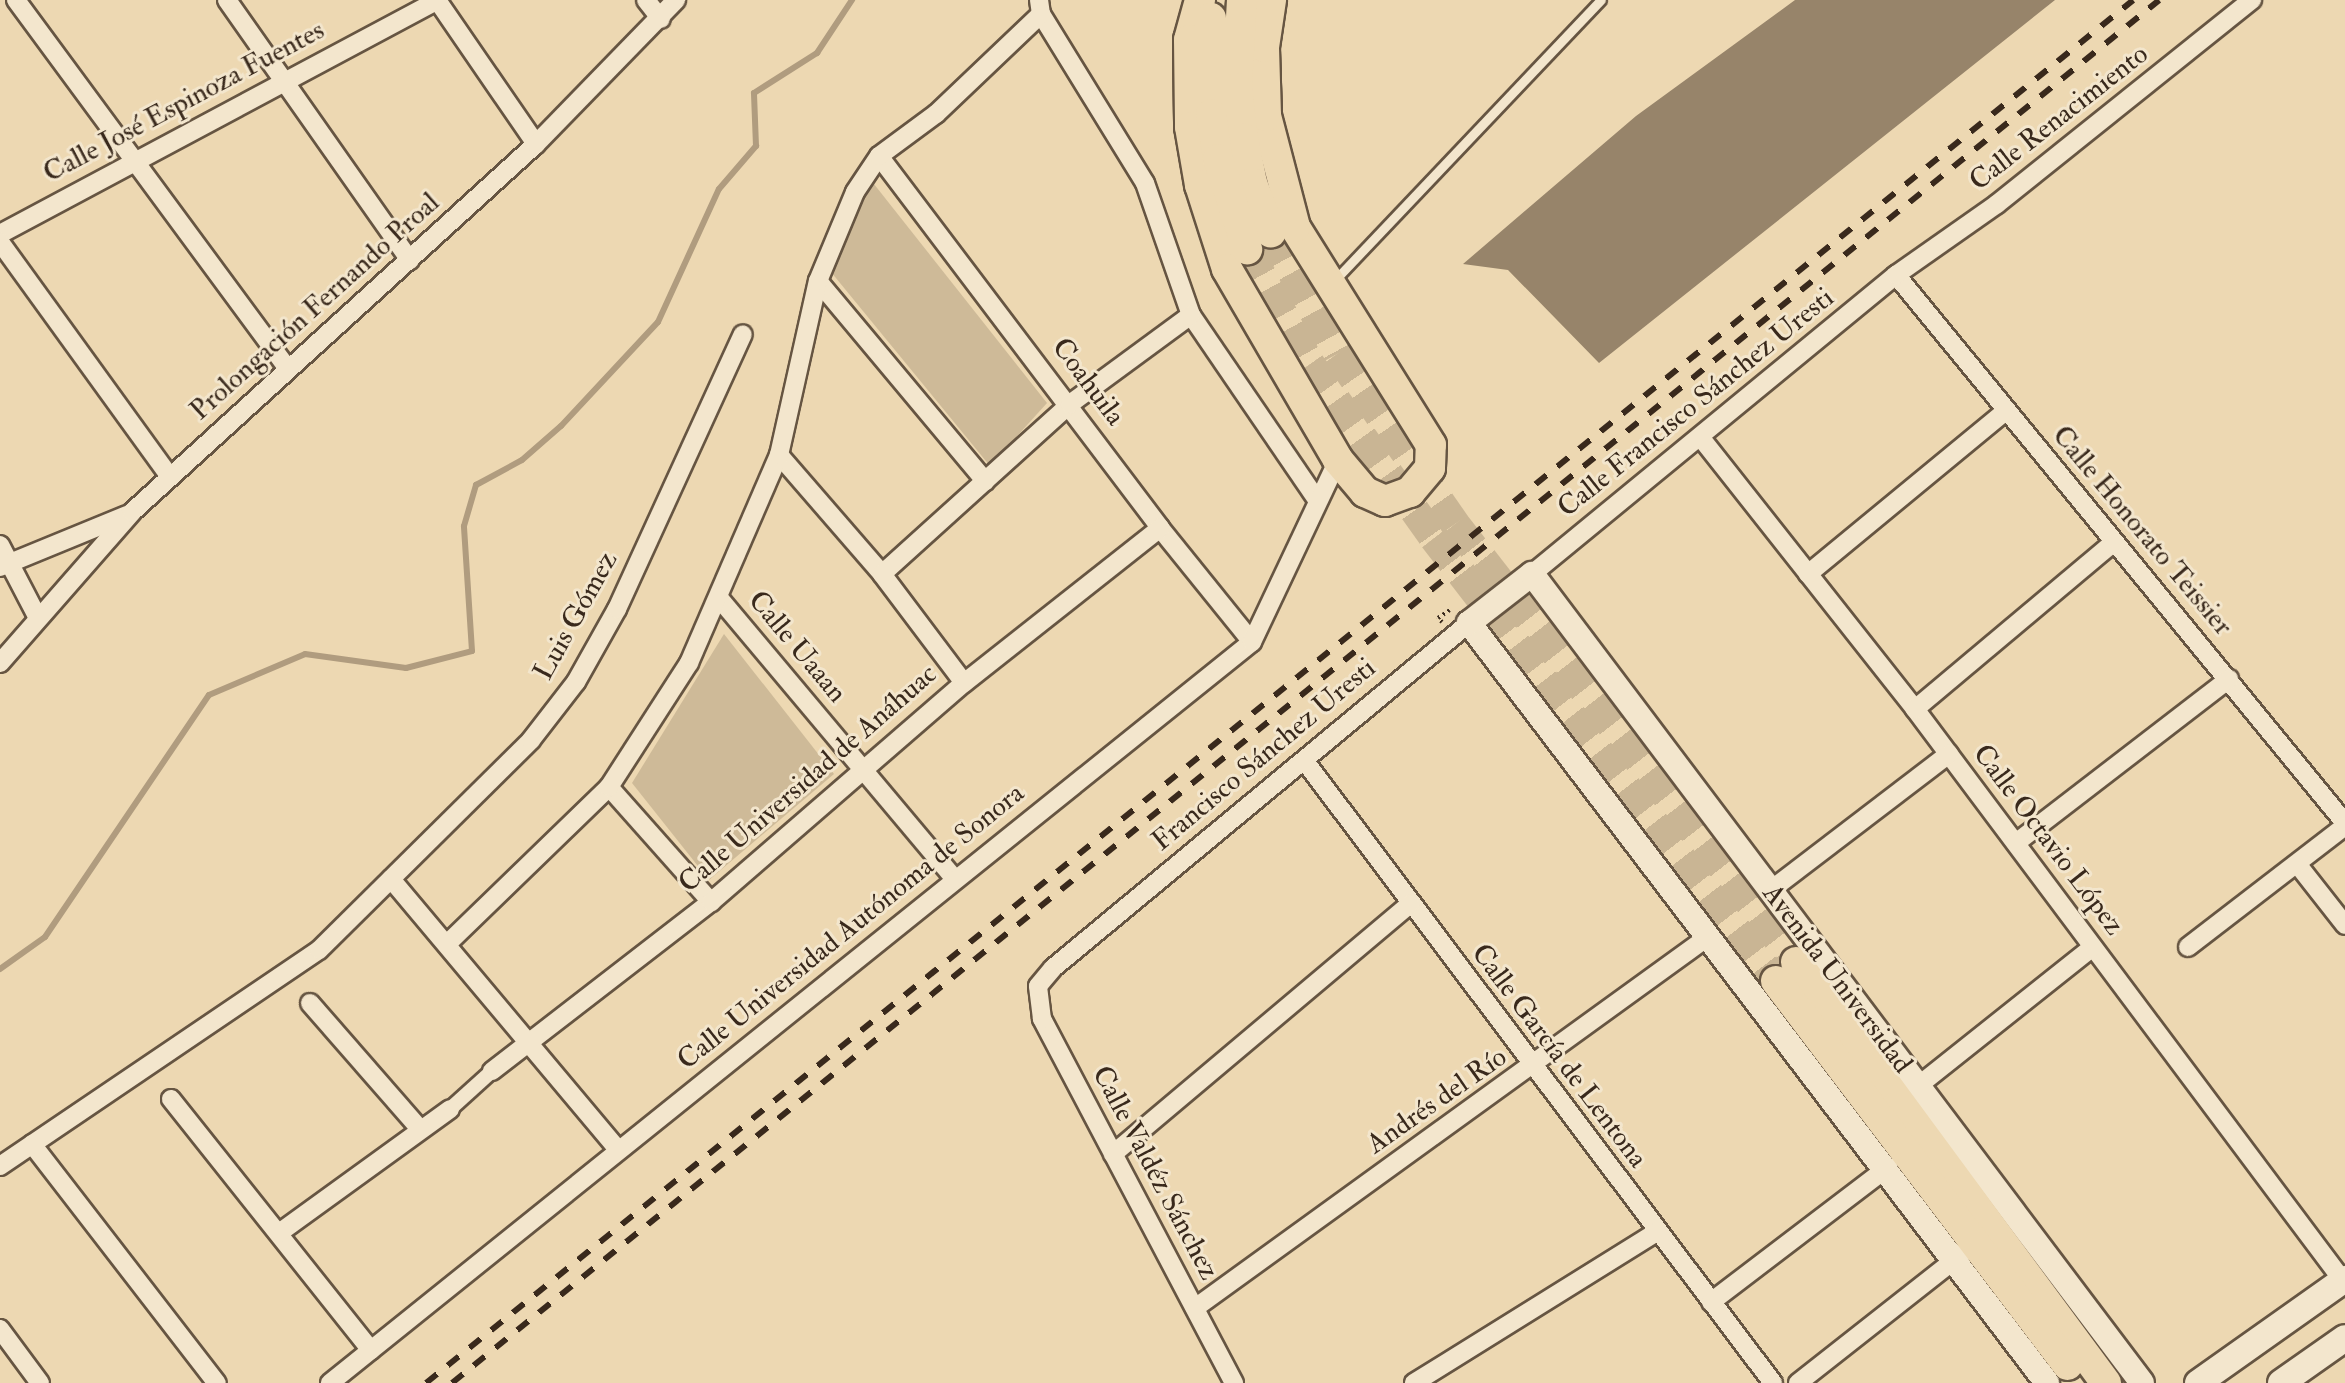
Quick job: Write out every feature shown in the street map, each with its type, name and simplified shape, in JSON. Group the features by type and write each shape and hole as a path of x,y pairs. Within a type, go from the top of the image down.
{"main road":[{"path":"1200,0 1191,26 1187,78 1190,127 1210,222 1240,293 1338,460 1365,492 1385,501 1410,492 1430,468 1431,445 1329,287 1295,227 1274,158 1266,116 1264,47 1271,0"},
{"path":"1213,0 1211,114 1218,159 1259,241 1237,88 1242,0"},
{"name":"Avenida Universidad","path":"2081,1383 1965,1251 1786,972 2106,1383"},
{"path":"2198,1383 2344,1280"},
{"path":"2281,1383 2345,1338"}],"street":[{"path":"16,0 287,367"},
{"path":"227,0 410,260"},
{"path":"437,0 536,144"},
{"name":"Calle José Espinoza Fuentes","path":"0,234 283,79 437,0"},
{"path":"646,0 661,19"},
{"name":"Prolongación Fernando Proal","path":"0,663 132,512 287,367 536,144 661,19 676,0"},
{"path":"1024,0 1040,7 1145,183 1191,315 1317,500"},
{"name":"Calle Renacimiento","path":"1896,275 1997,204 2252,0"},
{"path":"447,944 609,787 689,663 779,455 818,281 855,192 879,156 936,114 1040,7"},
{"name":"Coahuila","path":"879,156 1070,404 1160,528 1252,642"},
{"path":"0,242 170,477"},
{"name":"Calle Honorato Teissier","path":"1896,275 2345,824"},
{"name":"Calle Francisco Sánchez Uresti","path":"1532,574 1896,275"},
{"path":"818,281 985,481"},
{"path":"882,574 1070,404 1191,315"},
{"name":"Luis Gómez","path":"0,1166 319,950 531,740 576,682 617,609 743,334"},
{"path":"1808,574 2006,411"},
{"name":"Calle Octavio López","path":"1701,438 1915,709 2344,1280"},
{"path":"779,455 882,574 964,683"},
{"name":"Calle Universidad Autónoma de Sonora","path":"330,1383 1252,642 1338,460"},
{"path":"4,565 132,512"},
{"name":"Calle Universidad de Anáhuac","path":"492,1071 711,902 964,683 1160,528"},
{"path":"1915,709 2114,542"},
{"path":"0,545 4,565 38,618"},
{"name":"Francisco Sánchez Uresti","path":"1038,986 1304,760 1532,574"},
{"name":"Avenida Universidad","path":"1532,574 2142,1383"},
{"name":"Calle Uaaan","path":"719,598 955,879"},
{"name":"Avenida Universidad","path":"1469,623 1888,1167 1965,1251 2047,1383"},
{"path":"2016,843 2229,679"},
{"path":"1771,890 1949,754"},
{"name":"Calle García de Lentona","path":"1304,760 1773,1383"},
{"path":"609,787 711,902"},
{"path":"2188,947 2298,865 2345,824"},
{"path":"2298,865 2345,925"},
{"path":"391,879 618,1150"},
{"path":"1113,1154 1410,904"},
{"name":"Andrés del Río","path":"1195,1308 1533,1068 1709,936"},
{"path":"1918,1086 2093,947"},
{"name":"Calle Valdéz Sánchez","path":"1038,986 1042,1019 1234,1383"},
{"path":"310,1003 420,1129"},
{"path":"279,1233 450,1109 492,1071"},
{"path":"171,1099 371,1350"},
{"path":"32,1144 217,1383"},
{"path":"1711,1302 1888,1167"},
{"path":"1414,1383 1658,1231"},
{"path":"1798,1383 1965,1251"},
{"path":"0,1329 40,1383"}],"lane":[{"path":"1329,287 1601,0"}],"shaded area":[{"path":"870,179 1047,403 990,466 831,272"},
{"path":"724,634 834,774 709,880 632,783"}],"building":[{"path":"1795,0 2055,0 1599,363 1508,270 1463,264 1636,116"}],"waterway":[{"path":"0,969 45,937 209,695 305,654 406,668 472,651 464,526 476,485 522,460 561,426 658,322 719,189 756,146 754,93 817,53 852,0"}],"tunnel":[{"path":"1271,233 1337,354 1455,524 1796,962"},
{"path":"1247,249 1310,364 1434,538 1776,981"}],"railway":[{"path":"426,1383 2133,0"},
{"path":"452,1383 2159,0"}]}
